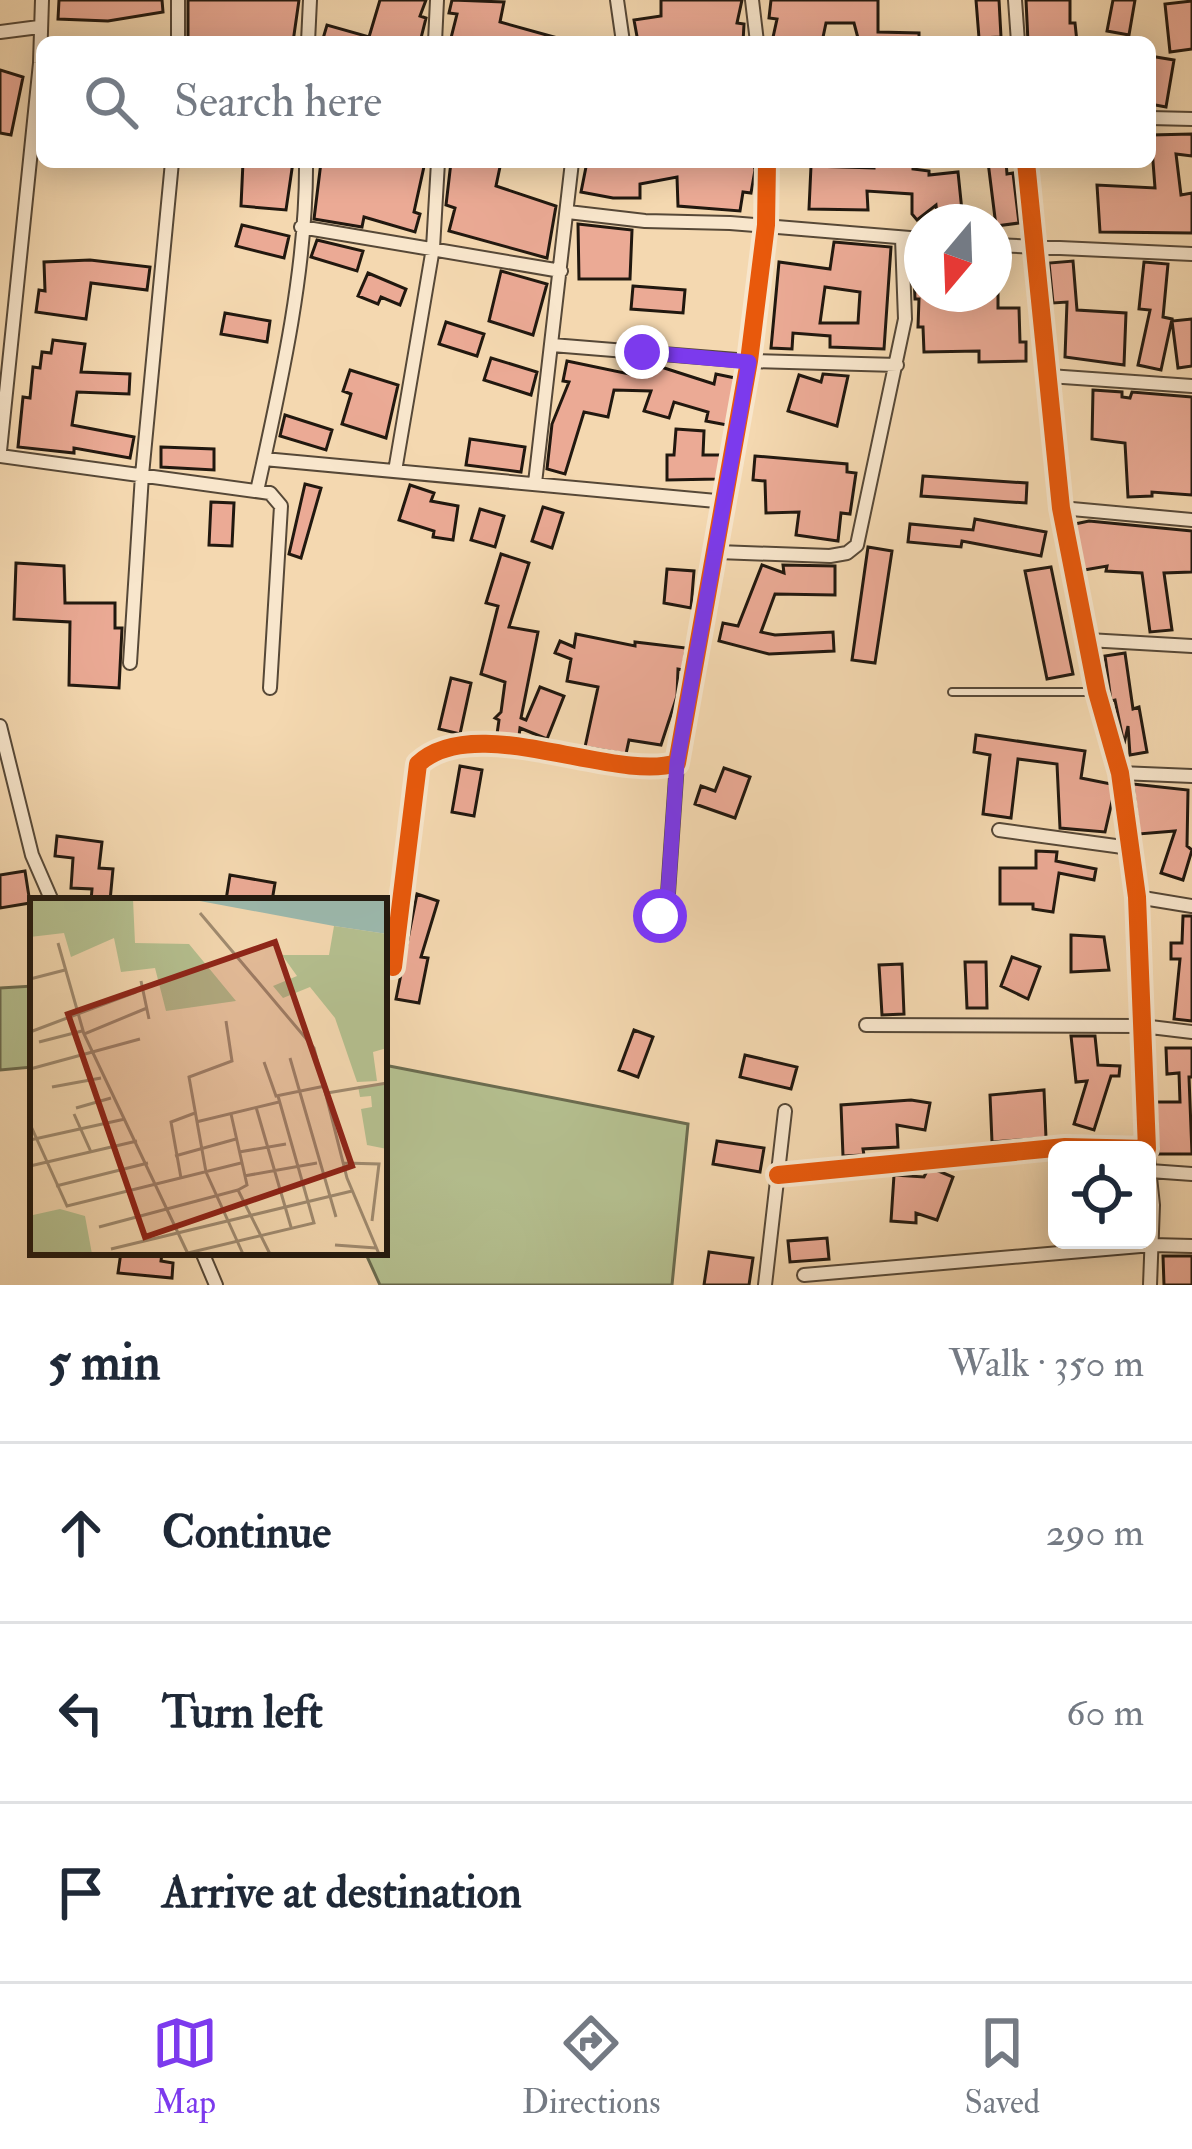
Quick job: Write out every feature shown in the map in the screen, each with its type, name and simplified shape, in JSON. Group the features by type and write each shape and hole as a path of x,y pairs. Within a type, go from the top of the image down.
{"street":[{"path":"39,36 41,0"},
{"path":"178,0 178,36"},
{"path":"308,36 310,0"},
{"path":"436,36 437,0"},
{"path":"617,0 622,36"},
{"path":"752,0 756,36"},
{"path":"1015,0 1018,36"},
{"path":"0,32 39,27"},
{"path":"36,108 0,454 271,493 281,506 270,688"},
{"path":"1156,118 1192,119"},
{"path":"130,663 142,475 171,168"},
{"path":"257,491 285,348 306,168"},
{"path":"394,471 433,248 438,168"},
{"path":"535,483 572,168"},
{"path":"660,916 668,893 677,763 749,362 766,225 767,168"},
{"path":"1027,168 1061,508 1097,692 1120,772 1137,897 1147,1141"},
{"path":"568,212 902,238 905,319 857,545 847,553 830,556 718,552"},
{"path":"301,227 561,271"},
{"path":"1012,245 1192,254"},
{"path":"552,345 749,362 898,365"},
{"path":"1049,376 1192,386"},
{"path":"264,459 727,502"},
{"path":"1061,508 1192,520"},
{"path":"1088,640 1192,646"},
{"path":"0,726 32,855 51,898"},
{"path":"393,967 418,764 432,751 489,745 548,749 628,763 677,763"},
{"path":"1120,772 1192,776"},
{"path":"999,830 1130,848"},
{"path":"1137,897 1192,907"},
{"path":"866,1025 1142,1026 1192,1032"},
{"path":"766,1285 785,1111"},
{"path":"778,1175 1048,1149"},
{"path":"1156,1171 1192,1174"},
{"path":"1156,1245 1192,1246"},
{"path":"804,1275 1106,1249"},
{"path":"1150,1285 1152,1249"},
{"path":"203,1255 216,1285"}],"lane":[{"path":"952,692 1097,692"}],"green space":[{"path":"30,986 30,1067 0,1070 0,988"},
{"path":"387,1066 688,1124 672,1285 380,1285 366,1255 387,1255"}],"building":[{"path":"59,0 162,0 163,12 108,21 58,19"},
{"path":"188,0 299,0 294,36 188,36"},
{"path":"380,0 426,0 420,16 426,18 422,36 369,36"},
{"path":"452,0 504,2 500,22 550,36 452,36 457,14 449,13"},
{"path":"661,0 742,0 737,23 744,24 743,36 637,36 634,20 661,16"},
{"path":"771,0 878,0 878,32 919,36 857,36 854,23 826,23 823,36 773,36 777,19 769,18"},
{"path":"976,0 999,0 1001,36 979,36"},
{"path":"1026,0 1070,0 1070,23 1075,23 1076,36 1028,36"},
{"path":"1113,0 1135,0 1129,35 1107,31"},
{"path":"1192,1 1192,49 1170,52 1165,4"},
{"path":"327,25 366,36 324,36"},
{"path":"1156,57 1174,60 1166,107 1156,105"},
{"path":"0,70 23,77 11,135 0,133"},
{"path":"1192,134 1192,156 1176,154 1181,195 1192,193 1192,233 1100,232 1097,185 1155,188 1156,135"},
{"path":"243,168 292,168 286,210 241,206"},
{"path":"320,168 424,168 414,212 420,214 415,232 364,217 362,227 314,219"},
{"path":"450,168 500,168 496,186 556,206 547,258 449,231 455,208 446,205"},
{"path":"586,168 755,170 751,193 743,192 740,211 678,206 677,177 640,184 640,198 581,192"},
{"path":"811,168 913,168 929,171 929,175 958,172 961,204 912,204 912,194 867,191 868,210 809,209"},
{"path":"989,168 1013,173 1019,223 1012,224 1012,204 993,204"},
{"path":"578,224 632,230 630,279 579,279"},
{"path":"242,225 289,236 284,258 236,246"},
{"path":"317,240 363,251 357,271 311,257"},
{"path":"834,242 891,247 884,349 830,347 830,336 793,333 792,349 771,348 779,262 830,269","holes":["825,287 860,292 858,323 820,323"]},
{"path":"90,260 150,267 147,290 91,283 86,319 36,312 39,290 45,291 44,262"},
{"path":"1073,261 1077,310 1126,313 1124,365 1065,357 1067,302 1053,303 1049,263"},
{"path":"1144,262 1168,264 1163,317 1172,319 1161,370 1138,365 1150,310 1139,309"},
{"path":"501,271 547,284 533,335 489,321"},
{"path":"368,273 406,289 400,305 381,297 378,304 358,296"},
{"path":"633,286 685,290 683,313 631,309"},
{"path":"1019,308 1026,361 979,362 979,351 924,352 923,327 918,327 919,312 1012,312"},
{"path":"225,313 270,321 267,342 221,334"},
{"path":"1192,319 1192,366 1178,368 1172,321"},
{"path":"446,322 484,334 477,356 439,344"},
{"path":"53,340 85,344 81,372 130,374 129,394 77,392 72,425 134,437 130,458 74,448 74,453 18,447 23,397 30,398 33,367 40,368 42,352 51,353"},
{"path":"491,358 537,372 531,395 484,380"},
{"path":"567,361 629,374 629,370 657,371 658,366 714,384 716,374 735,378 727,425 706,421 708,412 674,402 669,418 644,411 651,391 614,390 608,417 584,412 565,474 547,469 552,424 569,382 563,381"},
{"path":"350,370 398,385 386,438 342,424 351,394 343,391"},
{"path":"823,374 848,376 837,426 788,411 799,375 821,382"},
{"path":"1093,390 1122,392 1122,397 1130,398 1132,392 1192,397 1192,495 1152,492 1152,496 1128,497 1125,443 1092,439"},
{"path":"285,415 332,430 326,450 280,436"},
{"path":"676,429 704,431 703,455 722,455 717,479 667,480 667,455 674,455"},
{"path":"470,439 525,447 521,472 466,465"},
{"path":"161,447 214,449 214,470 161,467"},
{"path":"755,456 847,464 847,472 856,473 850,514 841,513 838,541 796,535 799,512 766,513 765,481 753,480"},
{"path":"923,476 1027,483 1026,503 921,496"},
{"path":"305,484 321,488 301,558 289,554"},
{"path":"410,485 434,493 431,501 458,506 453,540 433,537 434,531 399,520"},
{"path":"211,502 234,503 232,546 209,545"},
{"path":"543,507 563,513 552,548 532,541"},
{"path":"480,509 504,516 495,547 471,540"},
{"path":"975,519 1046,532 1041,556 962,541 961,547 908,542 910,524 973,530"},
{"path":"1089,521 1192,531 1192,572 1164,573 1172,630 1150,632 1142,573 1106,571 1107,566 1084,570 1075,524"},
{"path":"868,547 892,551 875,663 852,660"},
{"path":"501,554 529,563 509,627 538,632 521,718 526,720 540,687 564,696 547,739 520,728 519,736 497,734 499,720 495,718 501,712 505,682 481,674 498,606 486,603"},
{"path":"16,563 64,566 65,603 115,603 115,628 122,628 119,688 69,685 70,622 14,619"},
{"path":"762,565 784,573 783,565 835,566 835,595 775,594 761,632 833,632 834,651 769,654 719,641 723,623 738,626"},
{"path":"1051,567 1073,674 1047,679 1025,571"},
{"path":"667,569 694,571 691,608 664,603"},
{"path":"576,634 635,646 635,642 686,648 661,745 629,740 626,754 585,747 598,687 567,681 571,659 555,653 560,641 574,647"},
{"path":"1125,653 1133,709 1139,707 1147,752 1130,755 1128,726 1124,744 1115,700 1111,701 1105,656"},
{"path":"451,678 471,683 460,734 439,729"},
{"path":"976,735 1085,751 1081,778 1111,784 1105,832 1060,828 1057,764 1018,759 1011,818 983,814 990,755 974,752"},
{"path":"460,766 482,770 474,816 452,812"},
{"path":"724,768 750,777 735,818 695,804 701,786 715,791"},
{"path":"1133,784 1188,790 1187,846 1192,850 1183,880 1161,873 1175,831 1139,834"},
{"path":"57,836 102,842 99,868 113,869 110,898 91,898 92,889 71,888 73,858 55,856"},
{"path":"1036,851 1057,852 1056,861 1096,869 1094,880 1059,873 1053,912 1033,909 1033,904 1000,904 1000,868 1036,868"},
{"path":"25,871 30,903 0,908 0,875"},
{"path":"230,875 275,883 272,898 226,898"},
{"path":"417,894 438,901 421,957 428,958 419,1003 396,999"},
{"path":"1183,916 1192,916 1192,1021 1174,1019 1180,959 1171,959 1171,943 1182,943"},
{"path":"1071,935 1104,937 1109,970 1071,972"},
{"path":"1012,957 1040,967 1028,999 1001,986"},
{"path":"965,962 986,962 987,1008 967,1008"},
{"path":"902,964 904,1014 882,1015 879,965"},
{"path":"634,1030 653,1037 638,1077 619,1070"},
{"path":"1071,1036 1095,1036 1098,1065 1120,1066 1119,1076 1111,1076 1094,1130 1074,1124 1087,1081 1076,1082"},
{"path":"1166,1048 1192,1048 1192,1154 1158,1154 1156,1102 1180,1102 1179,1073 1167,1074"},
{"path":"745,1055 797,1067 791,1089 740,1077"},
{"path":"1044,1090 1046,1138 992,1142 990,1095"},
{"path":"930,1103 925,1130 897,1125 898,1147 863,1149 864,1155 843,1156 841,1105"},
{"path":"717,1141 764,1148 760,1172 713,1164"},
{"path":"927,1171 953,1177 937,1220 916,1213 916,1223 891,1221 894,1175 924,1177"},
{"path":"827,1238 829,1259 790,1262 788,1241"},
{"path":"709,1252 753,1258 749,1285 704,1285"},
{"path":"121,1255 162,1255 161,1261 173,1263 172,1278 118,1273"},
{"path":"1163,1256 1192,1256 1192,1285 1164,1285"}],"cycle path":[{"path":"393,967 418,764 443,749 474,744 650,767 677,763 749,361 766,225 767,168"},
{"path":"778,1175 1065,1147 1147,1149 1137,897 1120,773 1097,692 1061,508 1027,168"}],"route":[{"path":"642,352 749,362 677,763 668,893 660,916"}]}
